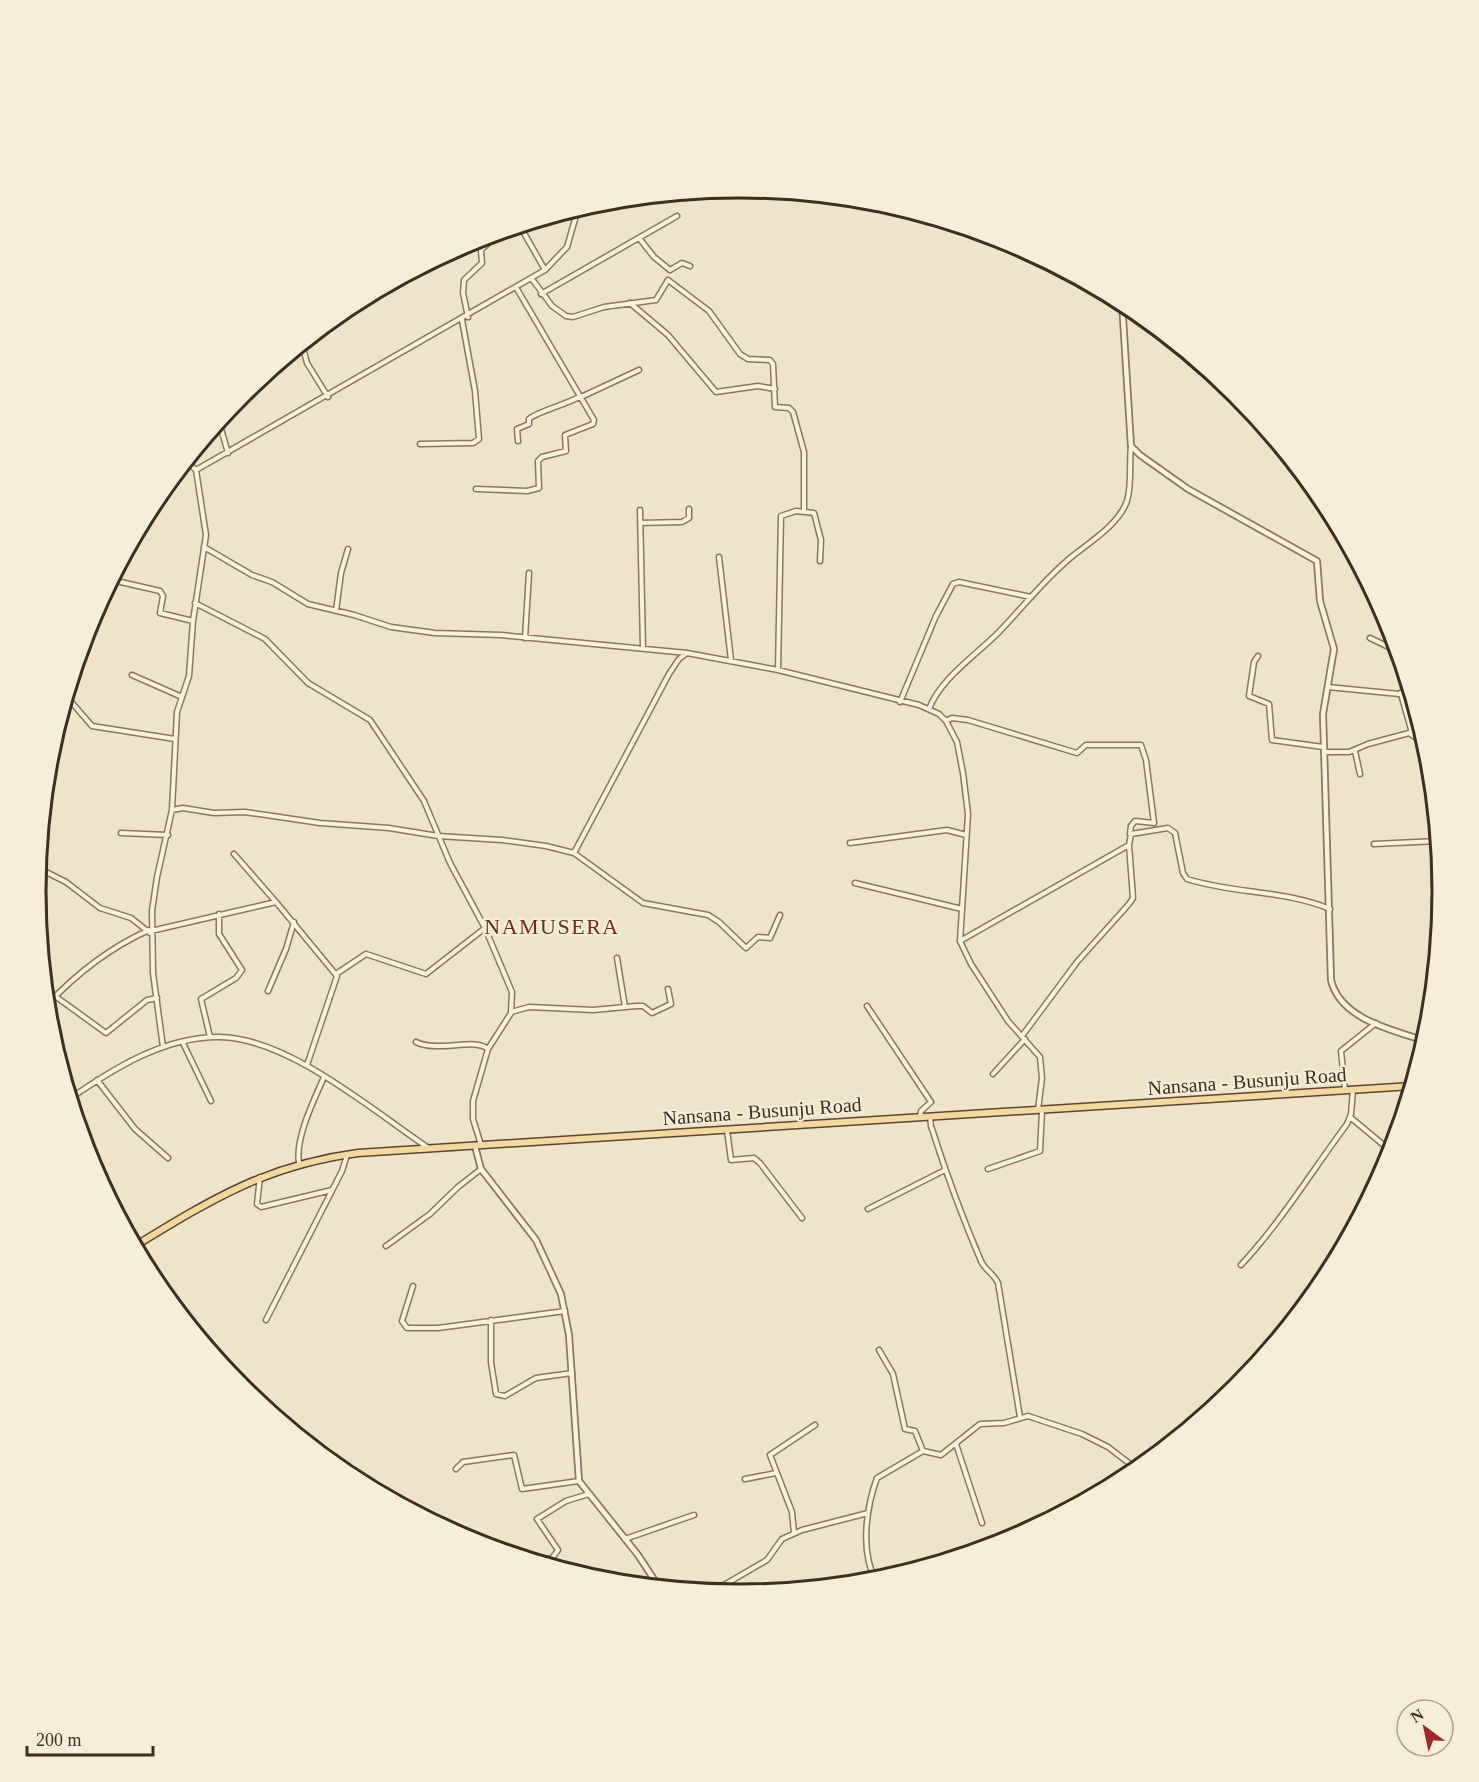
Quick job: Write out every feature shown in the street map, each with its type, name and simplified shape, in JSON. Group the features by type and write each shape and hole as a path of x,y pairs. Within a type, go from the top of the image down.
{"main road":[{"name":"Nansana - Busunju Road","path":"142,1242 225,1192 260,1176 299,1163 348,1154 1404,1087"}],"street":[{"path":"541,294 677,216"},
{"path":"196,470 517,289 545,270 567,247 575,218"},
{"path":"524,233 545,270"},
{"path":"639,238 654,257 670,270"},
{"path":"468,317 463,293 464,280 482,263 481,250 484,247"},
{"path":"532,279 541,294 561,313 573,317 604,307 656,300 668,280 670,270 682,263 690,266"},
{"path":"668,280 709,311 740,354 748,359 770,360 773,364 776,407 789,408 793,412 804,452 804,510"},
{"path":"476,489 527,491 539,488 541,483 538,461 542,457 566,451 565,435 592,424 594,417 517,289"},
{"path":"630,303 668,335 716,392 758,386 775,389"},
{"path":"929,709 934,695 1062,566 1109,526 1123,507 1128,495 1131,446 1123,314"},
{"path":"420,444 473,443 479,439 475,391 462,320"},
{"path":"304,352 307,363 328,397"},
{"path":"518,441 517,429 529,424 533,415 548,411 639,370"},
{"path":"221,430 228,453"},
{"path":"1131,446 1188,489 1317,561 1320,600 1334,649 1323,714 1331,909 1331,980 1334,992 1350,1010 1376,1023 1416,1038"},
{"path":"163,1047 150,931 157,877 172,810 177,712 189,676 195,603 204,547 204,512 196,470 192,466"},
{"path":"640,523 682,522 689,518 689,509"},
{"path":"640,510 643,648"},
{"path":"778,670 781,516 804,510 814,513 821,540 820,561"},
{"path":"204,547 252,575 272,582 308,604 391,627 643,648 731,660 929,709 946,721 957,742 968,814 960,941 971,964 1008,1021 1036,1051 1042,1064 1040,1151 988,1169"},
{"path":"336,611 340,573 348,549"},
{"path":"719,557 731,660"},
{"path":"525,638 529,573"},
{"path":"119,582 160,591 163,597 160,612 193,621"},
{"path":"900,702 952,584 960,582 1031,597"},
{"path":"195,603 264,639 308,683 370,720 424,801 456,876 485,928 512,992 511,1013 488,1049 472,1101 481,1169 536,1240 556,1280 565,1311 572,1373 579,1481 653,1578"},
{"path":"1370,638 1388,647"},
{"path":"574,853 669,674 679,659 687,653"},
{"path":"1258,656 1254,662 1249,696 1269,704 1271,739 1323,749 1355,751 1386,738 1412,734 1401,694 1402,688"},
{"path":"132,675 182,697"},
{"path":"1328,687 1401,694"},
{"path":"73,703 92,726 175,739"},
{"path":"946,721 952,718 969,720 1077,753 1086,745 1141,745 1146,760 1154,823 1135,821 1131,826 1133,898 1077,962 1023,1038 993,1074"},
{"path":"1355,751 1360,774"},
{"path":"172,810 183,808 214,813 245,812 320,823 389,828 438,836 502,840 546,846 574,853 643,903 708,915 746,948 758,937 771,937 780,915"},
{"path":"1130,835 1171,828 1175,833 1183,873 1187,879 1283,898 1303,899 1331,909"},
{"path":"850,843 947,830 966,835"},
{"path":"121,833 168,835"},
{"path":"1374,844 1431,841"},
{"path":"960,941 1130,845"},
{"path":"234,854 294,922 336,975 337,979 307,1065"},
{"path":"47,872 66,882 100,908 131,918 150,931"},
{"path":"855,883 962,909"},
{"path":"157,999 147,1000 106,1033 56,996 88,965 119,944 150,931 276,902"},
{"path":"210,1037 201,999 236,978 242,970 219,934 219,914"},
{"path":"268,991 286,949 294,922"},
{"path":"336,975 366,954 426,974 485,928"},
{"path":"617,958 625,1007"},
{"path":"511,1013 529,1006 592,1010 643,1006 652,1014 668,1007 671,1001 668,989"},
{"path":"867,1006 931,1102 921,1111 920,1117"},
{"path":"1345,1091 1341,1051 1376,1023"},
{"path":"77,1093 124,1064 163,1047 210,1037 259,1043 307,1065 427,1148"},
{"path":"416,1042 444,1048 482,1045 488,1049"},
{"path":"183,1043 211,1101"},
{"path":"299,1163 298,1155 310,1110 324,1077"},
{"path":"97,1080 135,1129 168,1158"},
{"path":"1241,1265 1277,1225 1295,1194 1350,1117 1353,1090"},
{"path":"930,1116 945,1170 982,1264 994,1275 998,1283 1020,1417"},
{"path":"1350,1117 1384,1145"},
{"path":"727,1129 731,1160 754,1158 760,1162 802,1218"},
{"path":"266,1320 348,1154"},
{"path":"386,1245 430,1214 458,1186 481,1169"},
{"path":"868,1209 945,1170"},
{"path":"260,1176 257,1204 261,1207 332,1190"},
{"path":"413,1286 402,1321 406,1328 438,1328 565,1311"},
{"path":"491,1320 491,1362 496,1394 505,1396 536,1378 572,1373"},
{"path":"879,1350 894,1374 905,1429 915,1431 923,1451"},
{"path":"872,1571 869,1562 868,1513 877,1478 923,1451 941,1455 980,1424 1004,1423 1020,1417 1038,1418 1082,1434 1108,1448 1129,1464"},
{"path":"794,1533 792,1512 770,1458 771,1453 815,1425"},
{"path":"956,1444 982,1523"},
{"path":"456,1469 463,1462 514,1455 522,1489 579,1481"},
{"path":"745,1479 776,1473"},
{"path":"552,1558 558,1550 537,1519 566,1501 589,1494"},
{"path":"726,1584 767,1560 782,1539 794,1533 868,1513"},
{"path":"625,1539 693,1515"}],"district":[{"name":"NAMUSERA","path":"552,926"}]}
